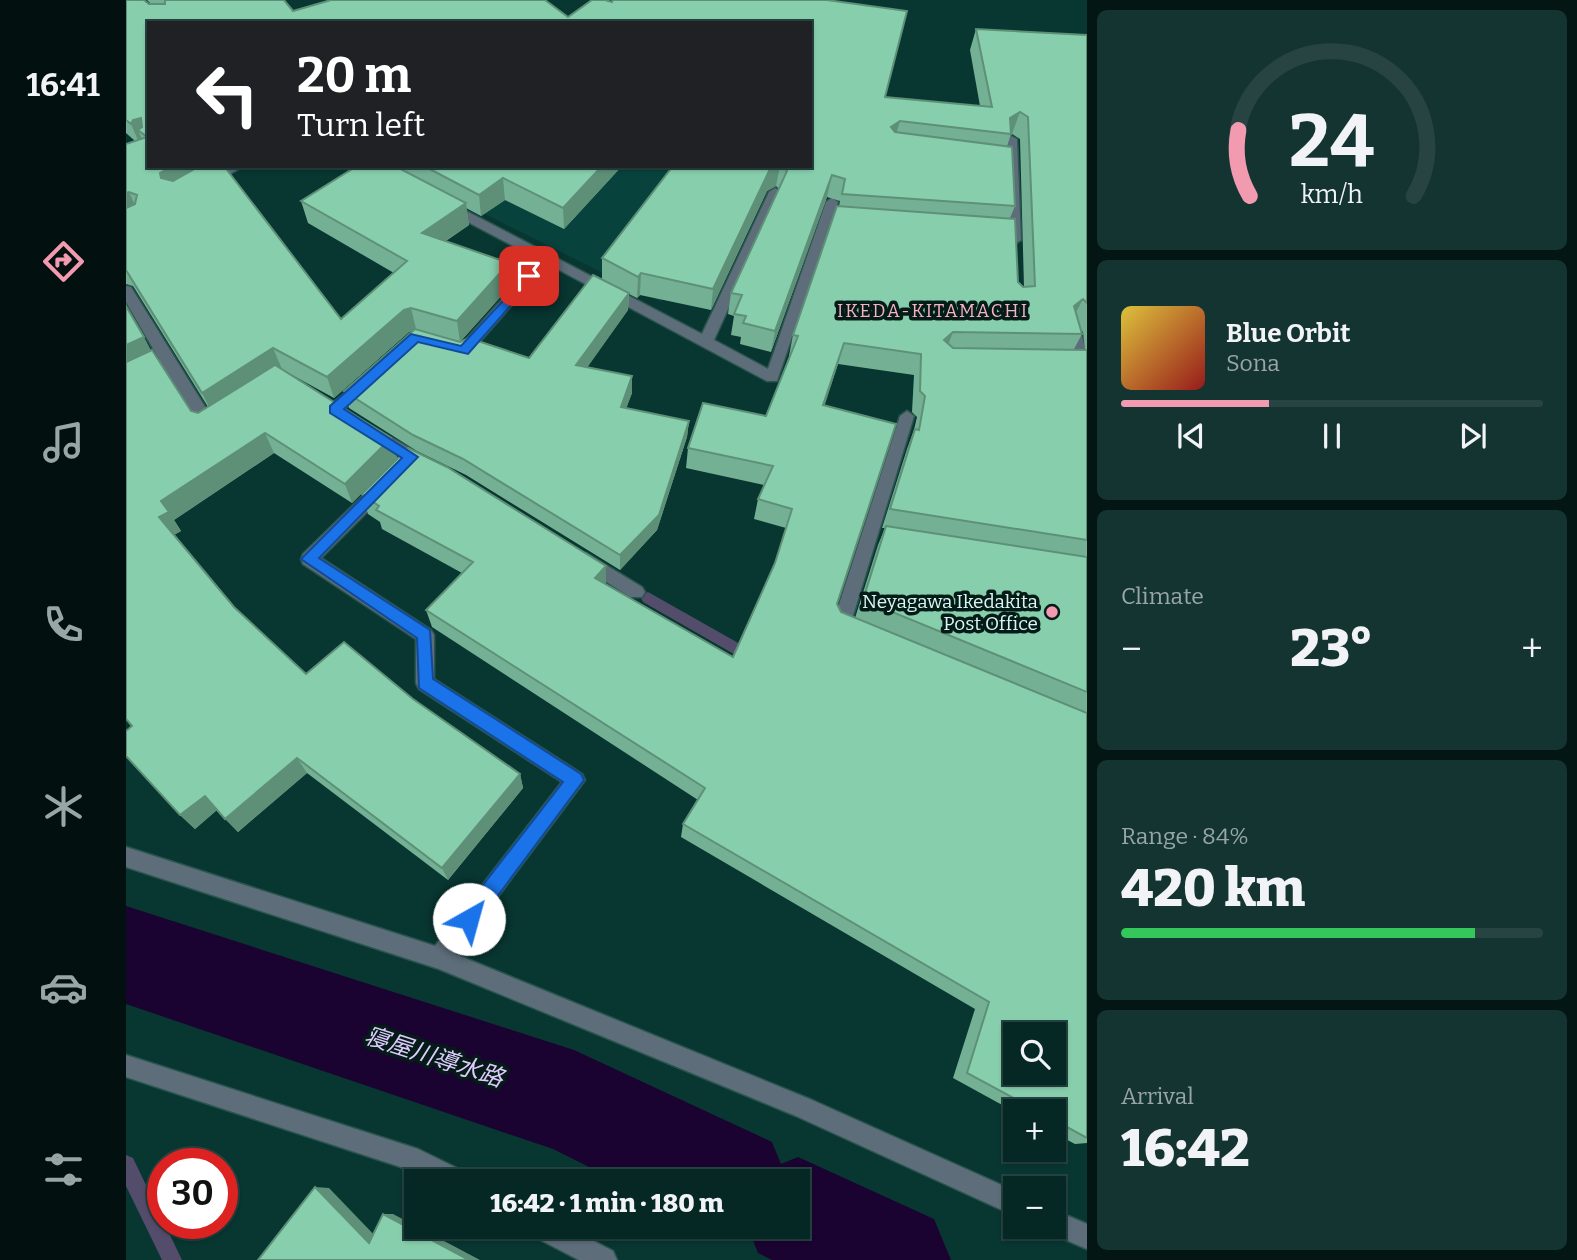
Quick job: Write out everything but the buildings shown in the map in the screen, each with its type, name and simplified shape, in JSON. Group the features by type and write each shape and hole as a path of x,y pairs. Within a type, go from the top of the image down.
{"street":[{"path":"1011,139 1011,238"},
{"path":"201,185 234,168"},
{"path":"706,342 775,192"},
{"path":"440,203 772,377 834,222 832,202"},
{"path":"440,344 464,351 546,258"},
{"path":"126,290 209,426 231,412"},
{"path":"1072,328 1076,363 1087,379"},
{"path":"126,381 167,361"},
{"path":"375,373 340,413 402,466 435,469"},
{"path":"867,634 842,624 876,536 907,416"},
{"path":"402,466 309,559 425,635 425,683 575,780 439,958"},
{"path":"577,555 636,592"},
{"path":"126,857 439,958 804,1108 1003,1199"},
{"path":"126,1066 418,1161 433,1169"},
{"path":"1066,1227 1087,1237"},
{"path":"564,1239 604,1260"}],"shaded area":[{"path":"523,168 741,168 661,302 481,212"}],"waterway":[{"path":"648,598 751,657"},
{"name":"寝屋川導水路","path":"126,955 574,1103 709,1169"},
{"path":"126,1165 172,1260"},
{"name":"寝屋川導水路","path":"810,1219 893,1260"}],"place":[{"name":"Neyagawa Ikedakita Post Office","path":"1052,612"}],"district":[{"name":"IKEDA-KITAMACHI","path":"933,311"}],"route":[{"path":"469,919 575,780 425,683 425,635 309,559 411,457 335,409 415,337 464,351 529,276"}]}
